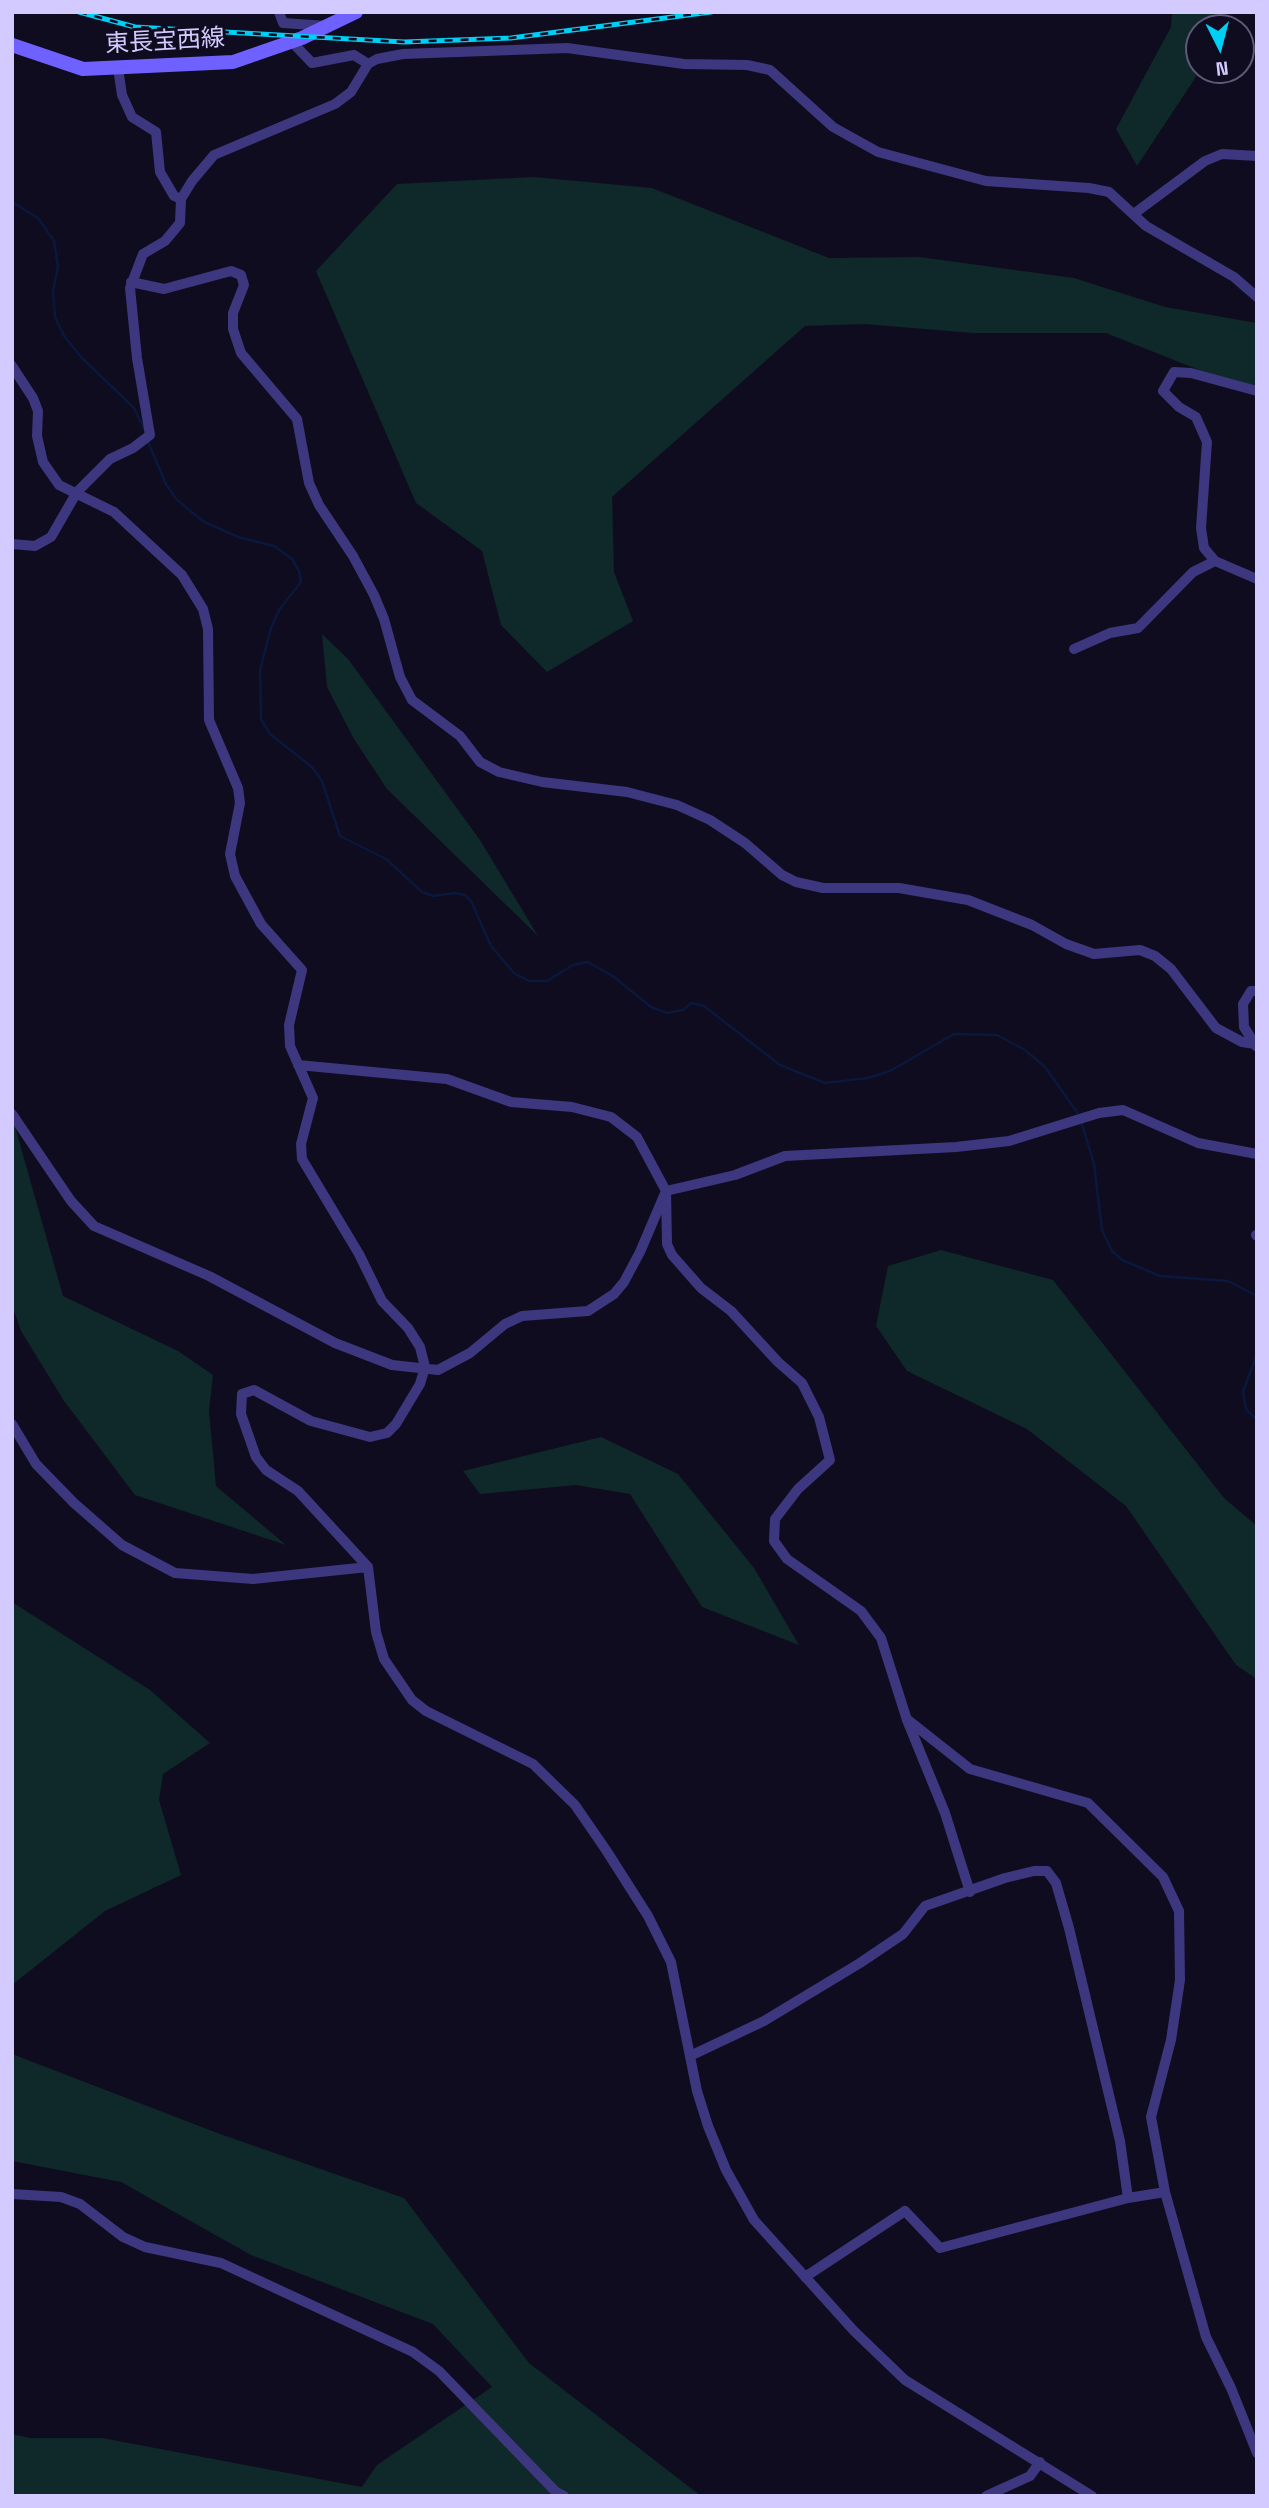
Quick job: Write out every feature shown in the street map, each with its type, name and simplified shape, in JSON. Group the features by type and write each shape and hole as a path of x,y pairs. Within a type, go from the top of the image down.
{"main road":[{"name":"東長宝西線","path":"12,45 67,65 118,68 233,62 292,42 356,12"}],"street":[{"path":"279,12 283,23 331,26"},
{"path":"292,42 312,63 354,55 368,64"},
{"path":"12,544 35,546 51,537 77,492 110,459 133,449 150,435 135,346 131,282 143,254 165,241 180,223 181,199 192,181 214,155 335,104 351,92 368,64 403,54 567,48 684,64 747,65 770,70 833,127 878,152 986,181 1089,188 1109,192 1135,213 1146,226 1234,277 1257,297"},
{"path":"118,68 122,95 132,117 156,132 160,172 174,196 181,199"},
{"path":"1135,213 1206,161 1222,154 1244,153 1257,156"},
{"path":"131,282 164,289 231,271 241,275 244,285 233,313 233,329 241,353 297,419 309,483 319,505 353,556 374,595 384,619 400,677 412,700 460,736 480,762 499,772 542,782 627,792 677,805 719,826 745,843 782,875 796,882 823,888 899,888 968,900 1032,925 1066,944 1094,954 1140,950 1155,956 1171,969 1216,1028 1241,1042 1256,1045"},
{"path":"12,366 33,398 38,411 37,436 43,462 59,485 114,512 182,575 203,609 208,629 209,720 239,795 230,854 235,876 261,924 302,970 289,1025 290,1046 313,1098 301,1144 302,1159 359,1254 383,1301 408,1328 420,1347 425,1367 420,1384 396,1424 387,1433 370,1437 311,1421 254,1390 242,1394 239,1401 241,1414 260,1463 298,1491 368,1567 376,1632 384,1659 412,1700 426,1711 533,1764 575,1805 606,1850 648,1916 671,1962 690,2056 708,2126 744,2207 854,2331 905,2380 1092,2496"},
{"path":"1257,391 1191,373 1174,372 1163,391 1179,407 1196,417 1208,442 1201,528 1204,548 1215,561 1257,579"},
{"path":"1074,649 1110,633 1138,628 1193,572 1215,561"},
{"path":"1256,1045 1244,1027 1243,1004 1251,991 1257,991"},
{"path":"298,1065 447,1079 511,1102 572,1107 611,1117 637,1137 666,1191 667,1244 672,1255 701,1288 731,1311 802,1383 819,1417 830,1460 798,1489 775,1518 774,1541 787,1559 861,1611 881,1638 907,1720 945,1813 970,1892"},
{"path":"666,1191 735,1175 785,1156 956,1147 1009,1141 1098,1113 1123,1110 1198,1143 1257,1154"},
{"path":"12,1114 71,1201 94,1226 209,1276 335,1343 392,1365 438,1370 455,1362 505,1324 522,1316 588,1311 614,1294 624,1282 666,1191"},
{"path":"12,1424 36,1464 74,1503 122,1545 175,1573 253,1579 368,1567"},
{"path":"907,1720 971,1769 1088,1803 1163,1877 1179,1911 1180,1980 1171,2040 1151,2117 1165,2192 1206,2337 1231,2388 1257,2453"},
{"path":"690,2056 764,2021 859,1964 903,1934 925,1906 1005,1878 1034,1871 1047,1871 1056,1883 1120,2141 1128,2198"},
{"path":"805,2277 905,2211 940,2248 1128,2198 1165,2192"},
{"path":"12,2194 61,2197 80,2204 123,2237 145,2247 221,2263 413,2353 439,2371 556,2492 564,2496"},
{"path":"986,2496 1030,2476 1040,2462"}],"green space":[{"path":"1172,12 1216,12 1185,14 1185,84 1191,84 1137,166 1116,129 1171,27"},
{"path":"533,177 652,188 829,258 919,257 1074,278 1165,307 1257,323 1257,393 1106,333 974,333 864,324 805,326 612,497 614,572 633,621 547,672 501,625 482,551 416,503 316,271 397,184"},
{"path":"322,634 348,659 480,840 538,936 387,789 354,739 327,687"},
{"path":"12,1116 63,1296 178,1351 213,1375 209,1411 216,1486 286,1545 135,1495 64,1401 21,1331 12,1305"},
{"path":"941,1250 1053,1280 1224,1498 1257,1526 1257,1679 1236,1665 1126,1506 1027,1429 907,1371 876,1326 888,1266"},
{"path":"601,1437 678,1474 754,1568 799,1645 702,1607 630,1494 576,1485 480,1494 463,1471"},
{"path":"12,1602 150,1690 210,1743 163,1774 159,1800 181,1875 105,1911 12,1985"},
{"path":"12,2054 220,2134 404,2198 529,2363 701,2496 12,2496 12,2434 30,2438 102,2438 362,2487 377,2465 492,2387 433,2324 251,2255 121,2182 12,2161"}],"waterway":[{"path":"12,202 38,218 54,241 58,267 53,291 55,317 64,336 81,357 134,408 144,429"},
{"path":"148,442 166,484 177,500 204,522 241,538 274,546 292,559 299,571 301,582 279,610 271,628 260,670 261,719 270,734 312,767 322,781 340,836 386,859 422,892 433,896 455,893 465,895 471,901 491,946 514,973 529,981 547,981 573,965 588,962 614,977 651,1007 667,1013 683,1010 691,1003 704,1006 780,1065 825,1083 868,1078 890,1071 954,1034 997,1035 1025,1050 1045,1067 1079,1115"},
{"path":"1081,1121 1094,1164 1102,1230 1112,1251 1122,1260 1160,1276 1228,1281 1257,1296"},
{"path":"1257,1354 1243,1392 1246,1409 1257,1420"}],"railway":[{"path":"79,12 135,27 404,42 511,38 711,12"}]}
